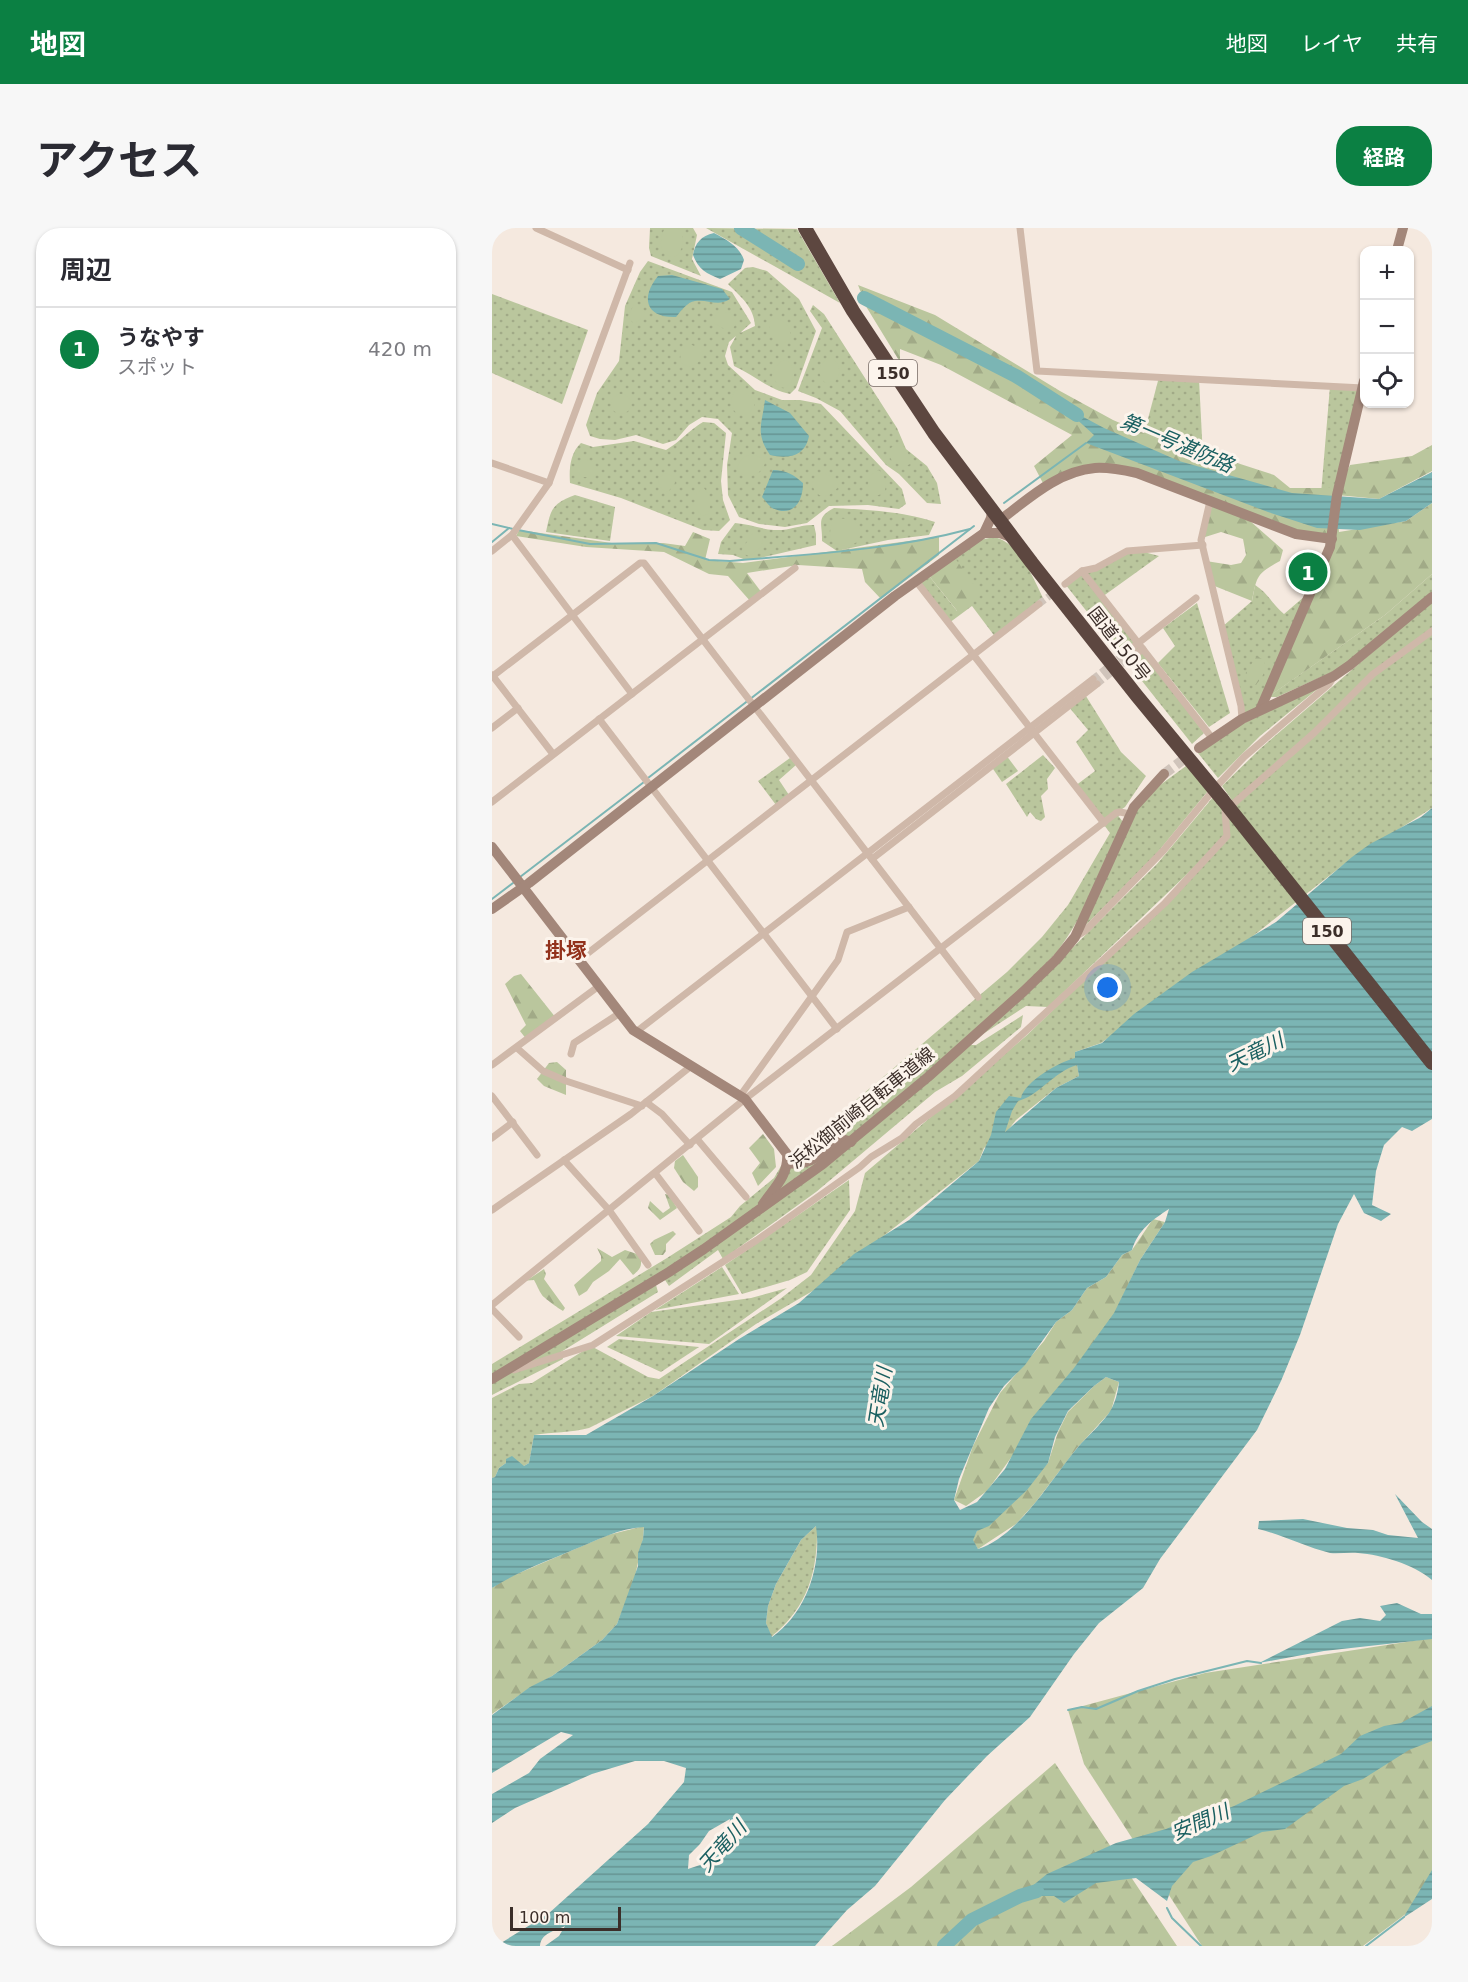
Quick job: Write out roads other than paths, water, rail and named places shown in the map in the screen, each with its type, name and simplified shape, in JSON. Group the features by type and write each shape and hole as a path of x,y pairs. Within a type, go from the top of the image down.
{"highway":[{"name":"国道150号","path":"805,228 881,354 934,433 995,516 1432,1063"}],"street":[{"path":"492,551 512,535 549,483 629,266 536,228"},
{"path":"1020,228 1037,371 1360,385"},
{"path":"1398,246 1403,228"},
{"path":"1260,710 1326,560 1332,539 1337,495 1360,401"},
{"path":"492,463 549,483"},
{"path":"492,909 529,883 916,581 984,533 991,518 1070,473 1095,468 1137,473 1296,534 1332,539"},
{"path":"1210,501 1201,540 1241,706 1242,719"},
{"path":"984,533 1000,533 1011,537"},
{"path":"512,535 632,694"},
{"path":"1065,584 1082,571 1096,568 1127,551 1203,545"},
{"path":"553,754 493,676 640,563 644,563 978,997"},
{"path":"492,802 795,568"},
{"path":"1082,571 1212,738"},
{"path":"916,581 1104,823"},
{"path":"1125,658 1196,597"},
{"path":"1199,748 1242,719 1334,676 1432,597"},
{"path":"579,960 1039,604"},
{"path":"496,1376 593,1345 757,1240 871,1157 902,1138 955,1096 1164,903 1227,836 1225,811 1314,733 1373,674 1432,631"},
{"path":"1075,937 1085,932 1137,880 1218,794 1244,757 1329,684 1334,676"},
{"path":"636,1032 1095,681"},
{"path":"492,728 518,708"},
{"path":"599,719 837,1029"},
{"name":"浜松御前崎自転車道線","path":"496,1376 669,1272 757,1211 851,1142 1024,991 1057,959 1075,937 1130,814 1142,795 1164,774"},
{"path":"519,1338 492,1307 698,1139 742,1098 837,1029 1104,823 1120,812 1130,814"},
{"path":"492,847 636,1032 742,1098 787,1154 788,1163 783,1176 757,1211"},
{"path":"742,1098 838,960 847,932 909,907"},
{"path":"492,1065 599,986"},
{"path":"572,1054 574,1043 620,1012"},
{"path":"518,1048 543,1071 566,1081 644,1104 662,1114 690,1144"},
{"path":"492,1210 644,1104 690,1067"},
{"path":"492,1095 537,1155"},
{"path":"492,1138 513,1122"},
{"path":"698,1139 746,1197"},
{"path":"788,1163 800,1165 839,1142 845,1140 851,1142"},
{"path":"564,1160 609,1210 648,1265"},
{"path":"655,1173 699,1231"}],"water":[{"path":"714,233 736,247 744,260 741,269 720,279 704,270 693,255 699,241"},
{"path":"672,275 722,289 730,299 717,303 700,301 689,303 676,317 658,314 649,305 649,292 658,276"},
{"path":"765,400 790,413 809,436 800,452 783,457 770,455 761,434"},
{"path":"1061,405 1104,428 1179,461 1292,493 1379,499 1432,472 1432,503 1406,521 1360,530 1317,528 1268,512 1086,443 1094,435"},
{"path":"773,470 790,474 803,483 799,502 786,511 772,508 762,497"},
{"name":"天竜川","path":"1432,808 1432,1119 1412,1131 1402,1127 1384,1145 1376,1171 1372,1205 1391,1214 1381,1221 1364,1213 1354,1194 1338,1224 1300,1335 1257,1430 1160,1559 1143,1588 1099,1623 1074,1654 1030,1717 987,1756 945,1800 875,1886 847,1910 815,1946 545,1946 559,1936 565,1926 546,1935 540,1946 496,1946 548,1914 648,1824 684,1782 686,1768 664,1761 635,1761 592,1774 515,1808 492,1823 492,1794 529,1773 540,1759 573,1735 561,1732 492,1773 492,1715 602,1640 617,1624 638,1566 638,1553 644,1527 608,1536 531,1568 492,1588 492,1478 506,1463 506,1459 512,1456 524,1466 529,1463 534,1435 586,1435 653,1396 739,1339 799,1303 854,1254 909,1220 979,1161 991,1135 996,1112 1009,1096 1021,1098 1029,1085 1044,1073 1075,1058 1075,1052 1102,1043 1134,1014 1192,972 1276,922 1370,844 1421,817","holes":["1077,1065 1079,1076 1056,1088 1005,1132 1018,1101 1033,1094 1068,1068","1169,1209 1165,1222 1140,1260 1114,1313 1074,1368 1031,1419 1005,1469 977,1502 960,1510 954,1500 959,1479 989,1408 1004,1386 1025,1365 1056,1322 1072,1310 1087,1288 1106,1277 1122,1255 1132,1250 1142,1231","1106,1377 1119,1382 1116,1398 1109,1413 1078,1447 1021,1519 993,1542 978,1549 973,1540 977,1531 989,1526 1027,1490 1048,1463 1055,1437 1068,1411","816,1526 816,1557 809,1588 794,1615 772,1637 766,1623 768,1606 776,1584 801,1540","730,1819 727,1842 712,1861 688,1869 689,1855 709,1831"]},
{"path":"1395,1494 1432,1529 1432,1580 1416,1569 1387,1558 1358,1553 1330,1553 1258,1529 1259,1521 1303,1519 1347,1528 1373,1530 1388,1535 1418,1538"},
{"path":"1397,1603 1421,1614 1432,1614 1432,1639 1324,1651 1259,1663 1342,1621 1360,1618 1380,1621 1386,1615 1380,1606"},
{"path":"1432,1706 1432,1741 1409,1750 1363,1779 1344,1786 1285,1829 1262,1832 1193,1862 1172,1886 1167,1901 1136,1878 1096,1883 1064,1903 1054,1896 1020,1896 1047,1874 1116,1843 1234,1806 1341,1754 1360,1736 1384,1726 1401,1723"},
{"path":"1432,1870 1432,1899 1403,1918"}],"waterway":[{"name":"第一号湛防路","path":"741,228 798,264"},
{"name":"第一号湛防路","path":"864,298 1016,376 1077,415"},
{"path":"1004,503 1086,443"},
{"path":"492,524 513,529"},
{"path":"648,778 974,526"},
{"path":"492,542 509,528"},
{"path":"518,530 590,544 656,543 709,560 730,561 881,547 970,529"},
{"path":"520,877 644,782"},
{"path":"492,899 513,883"},
{"path":"1068,1710 1082,1707 1096,1709 1138,1691 1175,1679 1247,1661 1261,1663"},
{"name":"安間川","path":"944,1946 972,1920 1020,1896 1037,1891"},
{"path":"1167,1908 1172,1918 1201,1946"},
{"path":"1366,1946 1404,1917"}],"tunnel":[{"path":"1039,604 1056,591"},
{"path":"1093,679 1123,655"},
{"path":"1097,684 1127,660"},
{"path":"1164,774 1192,753"}],"place":[{"name":"うなやす","path":"1308,572"}],"district":[{"name":"掛塚","path":"566,951"}]}
